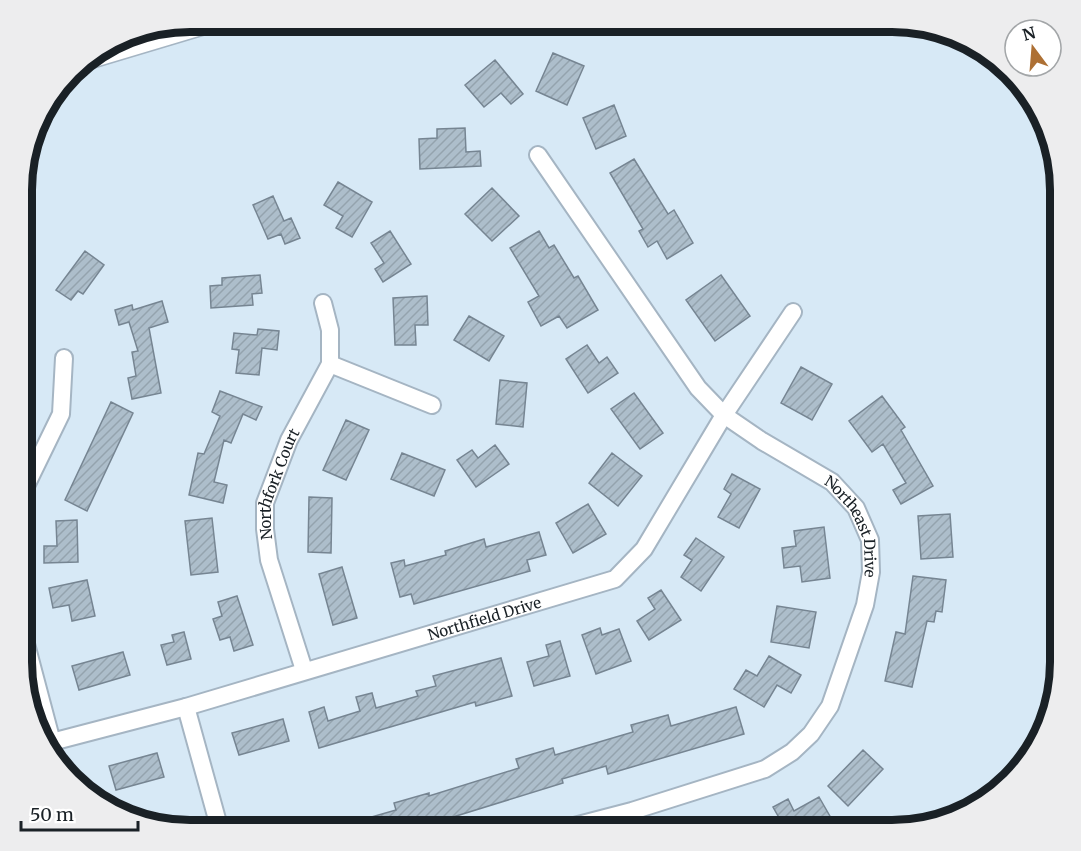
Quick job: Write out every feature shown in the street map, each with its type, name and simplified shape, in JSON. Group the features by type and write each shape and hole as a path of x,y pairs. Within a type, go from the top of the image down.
{"street":[{"path":"125,46 163,34"},
{"name":"Northeast Drive","path":"538,154 680,364 724,415 762,441 832,482 856,508 870,540 871,572 865,605 830,706 811,734 792,752 765,770 599,820"},
{"name":"Northfork Court","path":"304,670 269,560 265,529 265,503 289,440 330,364 330,330 323,303"},
{"name":"Northfield Drive","path":"54,742 186,707 615,579 644,549 724,415 793,312"},
{"path":"32,474 62,414 64,358"},
{"path":"330,364 432,405"},
{"path":"32,675 43,723"},
{"path":"186,707 217,819"}],"building":[{"path":"553,53 584,66 567,105 536,91"},
{"path":"495,60 523,94 511,104 501,93 484,107 465,85"},
{"path":"614,105 626,136 596,149 583,118"},
{"path":"465,128 466,152 480,151 481,166 420,169 419,139 437,138 437,129"},
{"path":"634,159 668,214 674,210 693,243 667,259 657,241 648,247 639,231 643,229 610,173"},
{"path":"338,182 372,202 352,237 336,228 343,216 324,205"},
{"path":"492,188 519,216 492,241 465,214"},
{"path":"273,196 284,221 291,218 300,238 285,244 281,234 268,239 253,205"},
{"path":"390,231 411,264 383,282 375,269 384,263 371,243"},
{"path":"539,231 549,248 554,245 574,278 578,276 598,310 567,328 559,316 541,326 528,302 539,296 510,248"},
{"path":"85,251 104,265 83,294 78,291 71,300 56,290"},
{"path":"260,275 262,293 252,294 253,305 211,308 210,286 222,285 222,278"},
{"path":"721,275 750,316 715,341 686,300"},
{"path":"427,296 428,325 415,325 416,345 395,345 393,298"},
{"path":"162,301 168,322 149,328 161,393 132,399 128,378 136,376 132,352 138,351 129,322 119,325 115,310 132,305 133,310"},
{"path":"469,316 504,336 489,361 454,340"},
{"path":"258,329 279,331 277,350 262,348 259,375 236,373 239,350 232,349 234,333 257,335"},
{"path":"587,345 599,363 607,357 618,373 588,393 566,359"},
{"path":"801,367 832,384 812,420 781,403"},
{"path":"500,380 527,383 523,427 496,424"},
{"path":"220,391 262,407 256,420 243,414 231,443 224,440 214,482 227,485 223,503 189,495 198,453 204,454 220,416 212,412"},
{"path":"634,393 663,433 640,449 611,409"},
{"path":"882,396 905,427 901,430 933,486 901,504 893,490 906,483 883,444 872,452 849,421"},
{"path":"111,402 133,413 87,511 65,500"},
{"path":"346,420 369,430 346,480 323,470"},
{"path":"495,445 509,464 476,487 457,460 472,450 478,458"},
{"path":"402,453 445,470 434,496 391,479"},
{"path":"612,453 642,476 618,506 589,483"},
{"path":"732,474 760,489 739,528 718,517 731,494 724,489"},
{"path":"309,497 332,498 331,553 308,552"},
{"path":"588,504 606,534 573,553 556,523"},
{"path":"950,514 953,557 921,559 918,516"},
{"path":"212,518 218,572 191,575 185,521"},
{"path":"77,520 78,562 44,563 44,546 57,546 56,521"},
{"path":"824,527 830,578 802,582 800,566 784,568 782,548 796,546 794,531"},
{"path":"539,532 546,555 527,560 530,571 414,604 411,594 400,597 391,563 404,560 405,566 446,555 445,551 484,539 486,547"},
{"path":"696,538 724,557 701,591 681,577 692,560 684,555"},
{"path":"342,567 357,618 333,625 319,574"},
{"path":"913,576 946,580 942,612 936,611 934,622 927,621 912,687 885,681 896,632 905,634"},
{"path":"87,580 95,616 72,621 69,605 53,608 49,588"},
{"path":"661,590 681,620 649,640 637,621 655,609 648,598"},
{"path":"237,596 253,645 234,651 230,637 220,640 213,619 222,616 218,602"},
{"path":"777,606 816,612 809,648 771,642"},
{"path":"600,628 602,635 619,629 631,661 596,674 582,635"},
{"path":"184,632 191,659 167,665 161,645 174,642 172,635"},
{"path":"560,641 570,676 534,686 527,662 549,656 546,645"},
{"path":"123,652 130,675 79,690 72,666"},
{"path":"769,656 801,675 791,693 777,685 764,707 734,689 746,670 757,676"},
{"path":"501,658 512,696 476,706 475,702 319,748 309,712 324,707 328,721 360,711 356,697 372,693 376,708 418,696 416,691 436,686 433,676"},
{"path":"736,707 744,734 608,774 606,766 562,779 563,783 445,819 364,819 396,810 394,803 429,793 429,796 519,768 516,759 553,748 555,755 633,732 631,725 668,715 671,726"},
{"path":"283,719 289,741 239,755 232,733"},
{"path":"863,750 883,769 848,806 828,786"},
{"path":"157,753 164,777 116,790 109,766"},
{"path":"819,797 831,818 780,820 773,807 788,799 794,811"}]}
